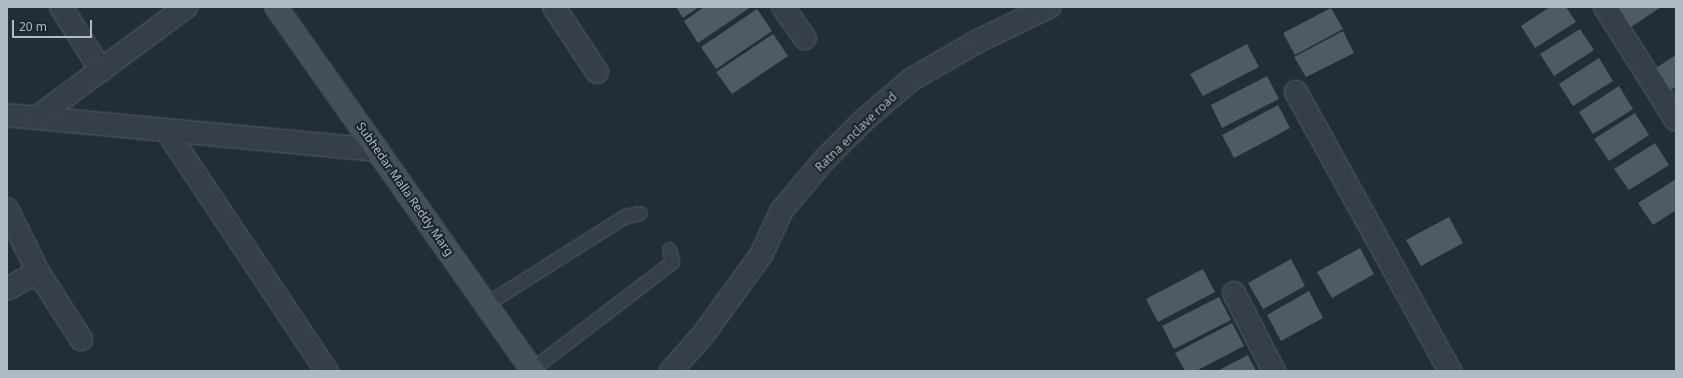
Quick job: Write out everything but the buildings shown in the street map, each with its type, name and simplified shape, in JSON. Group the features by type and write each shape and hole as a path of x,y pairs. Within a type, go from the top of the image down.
{"main road":[{"name":"Subhedar Malla Reddy Marg","path":"276,7 532,370"}],"street":[{"path":"61,7 101,70"},
{"path":"36,118 186,7"},
{"path":"554,7 597,72"},
{"path":"783,7 805,38"},
{"name":"Ratna enclave road","path":"671,371 703,335 761,255 782,210 825,159 864,120 912,79 978,41 1049,7"},
{"path":"1605,7 1676,120"},
{"path":"1296,92 1450,371"},
{"path":"7,115 377,150"},
{"path":"166,130 327,371"},
{"path":"7,209 38,272 81,340"},
{"path":"7,289 38,272"},
{"path":"1234,293 1274,371"}],"lane":[{"path":"486,304 625,216 640,213"},
{"path":"532,370 672,262 669,249"}]}
